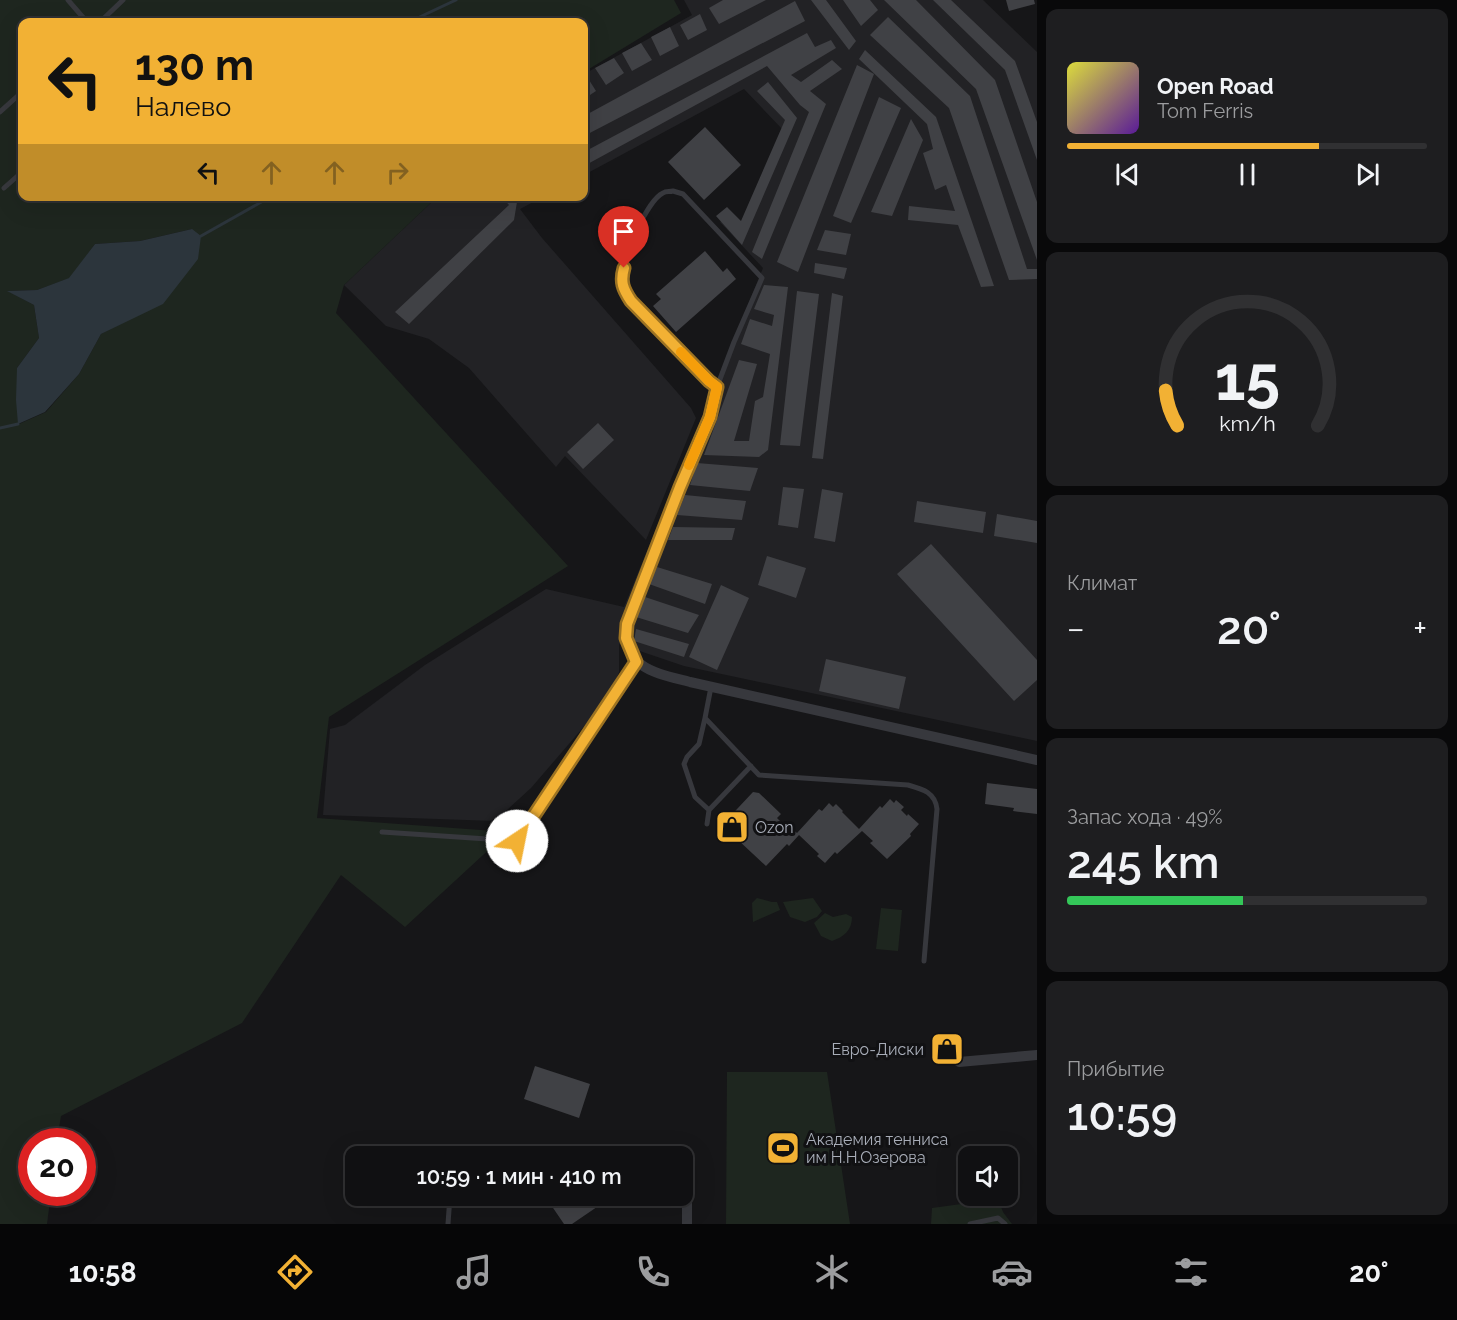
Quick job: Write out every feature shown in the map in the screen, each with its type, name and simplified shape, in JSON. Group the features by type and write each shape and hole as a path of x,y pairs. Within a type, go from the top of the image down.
{"street":[{"path":"717,387 710,417 627,624 626,638 636,662 644,669 658,674 711,687 1037,760"},
{"path":"959,1062 1037,1055"},
{"path":"687,1206 687,1224"}],"lane":[{"path":"68,0 84,18"},
{"path":"104,18 123,0"},
{"path":"0,112 18,96"},
{"path":"4,188 18,176"},
{"path":"673,191 683,194 762,278 717,387 631,301 623,289 621,280 636,230 651,204 663,193 673,191"},
{"path":"382,832 517,841 636,662"},
{"path":"709,810 695,797 684,764 699,744 711,687"},
{"path":"705,718 759,775 908,785 931,794 937,809 924,961"},
{"path":"707,824 709,810 751,766"},
{"path":"448,1224 449,1206"},
{"path":"970,1224 998,1218 1005,1224"}],"shaded area":[{"path":"0,0 674,0 681,13 588,70 588,18 18,18 18,201 433,201 344,285 336,313 568,566 329,717 317,818 508,832 405,927 341,875 242,1023 61,1116 59,1128 18,1128 18,1206 49,1206 47,1224 0,1224","holes":["192,229 130,319 101,334 79,374 46,412 19,424 17,368 39,338 34,305 8,291 37,290 70,278 95,244 140,241"]},
{"path":"684,0 983,0 1037,52 1037,741 684,666 619,644 619,672 611,695 531,788 495,821 323,815 330,729 345,725 425,665 546,589 624,607 763,268 720,222 728,215 740,230 783,130 744,89 588,173 588,72 692,15"},
{"path":"433,201 535,201 520,209 542,238 691,408 696,418 646,540 565,456 556,467 469,368 429,339 386,326 344,285"},
{"path":"192,229 201,236 198,259 163,304 101,334 79,374 45,412 18,424 17,368 39,338 34,305 7,291 37,290 69,278 95,244 140,241"},
{"path":"757,898 777,902 780,910 753,922 752,903"},
{"path":"813,898 822,911 817,917 805,922 790,917 783,902"},
{"path":"881,908 902,910 898,951 876,949"},
{"path":"825,913 833,917 846,914 852,917 851,926 840,937 832,941 821,936 814,923"},
{"name":"Академия тенниса им Н.Н.Озерова","path":"727,1072 827,1072 850,1224 726,1224"},
{"path":"958,1204 1001,1206 1012,1224 931,1224 932,1208"}],"building":[{"path":"723,0 766,0 719,24 709,8"},
{"path":"811,0 826,0 856,41 849,50"},
{"path":"843,0 870,0 878,10 861,26"},
{"path":"884,0 916,0 995,80 1037,202 1037,260 976,89"},
{"path":"933,0 951,0 1015,61 1037,122 1037,160 1005,70"},
{"path":"1006,0 1034,0 1035,4 1009,11"},
{"path":"795,1 805,21 588,134 588,114"},
{"path":"700,14 707,30 688,40 680,25"},
{"path":"888,17 970,96 1027,269 1037,269 1037,279 1009,280 949,108 870,35"},
{"path":"670,27 679,46 660,56 651,37"},
{"path":"807,33 815,47 831,40 836,48 791,75 801,82 832,60 842,69 810,91 826,104 762,259 752,252 809,112 800,105 767,66 588,164 588,150"},
{"path":"641,43 652,60 632,71 622,53"},
{"path":"865,50 936,117 994,286 981,287 958,225 908,220 909,206 955,211 946,185 935,190 923,153 933,149 927,124 859,59"},
{"path":"614,58 624,73 606,85 595,68"},
{"path":"857,65 874,74 798,272 777,262"},
{"path":"588,78 596,91 588,96"},
{"path":"768,82 797,118 742,245 716,216 727,207 741,221 785,120 757,91"},
{"path":"879,97 901,108 851,223 833,216"},
{"path":"911,119 923,140 892,216 871,212"},
{"path":"705,127 741,165 704,200 668,162"},
{"path":"505,201 519,201 514,220 409,324 395,312 509,205"},
{"path":"825,230 851,234 846,255 817,250"},
{"path":"705,251 723,272 727,268 736,279 676,332 653,306 661,299 656,294"},
{"path":"815,263 847,268 844,279 814,273"},
{"path":"764,285 788,287 768,450 759,457 704,455 739,360 757,364 734,441 749,441 755,401 763,397 770,354 741,344 750,319 772,326 774,315 754,309"},
{"path":"797,291 819,294 800,446 780,445"},
{"path":"832,293 843,296 823,459 812,458"},
{"path":"598,423 614,440 583,469 567,452"},
{"path":"697,463 758,468 750,491 690,485"},
{"path":"783,487 804,489 798,528 778,525"},
{"path":"822,489 843,493 835,542 814,538"},
{"path":"685,495 746,501 742,520 677,515"},
{"path":"917,501 986,512 983,533 914,522"},
{"path":"997,514 1037,521 1037,543 994,536"},
{"path":"673,527 735,528 732,540 668,540"},
{"path":"931,544 1037,660 1037,680 1014,701 897,574"},
{"path":"767,556 806,568 796,598 758,585"},
{"path":"657,567 712,584 705,604 649,584"},
{"path":"721,585 749,598 717,670 689,657"},
{"path":"645,597 699,615 688,633 636,617"},
{"path":"636,629 689,644 684,657 634,641"},
{"path":"826,659 906,677 899,709 819,691"},
{"path":"987,783 1037,789 1037,814 985,804"},
{"path":"753,792 759,793 781,814 777,818 797,833 819,809 822,811 829,803 833,807 836,804 859,829 880,806 882,808 890,799 894,803 896,800 904,807 901,810 919,824 910,834 911,836 887,859 870,843 873,841 862,831 825,863 799,835 766,866 722,825"},
{"path":"535,1066 590,1084 579,1118 524,1099"},
{"path":"552,1206 598,1206 572,1224 564,1224"}],"waterway":[{"path":"418,18 456,0"},
{"path":"201,236 263,201"},
{"path":"0,428 18,424"}],"slow traffic":[{"path":"681,352 717,387 710,417 689,465"}],"place":[{"name":"Ozon","path":"732,827"},
{"name":"Евро-Диски","path":"947,1049"},
{"name":"Академия тенниса им Н.Н.Озерова","path":"783,1148"}],"route":[{"path":"517,841 636,662 626,638 627,624 710,417 717,387 631,301 623,289 621,280 624,268"}]}
